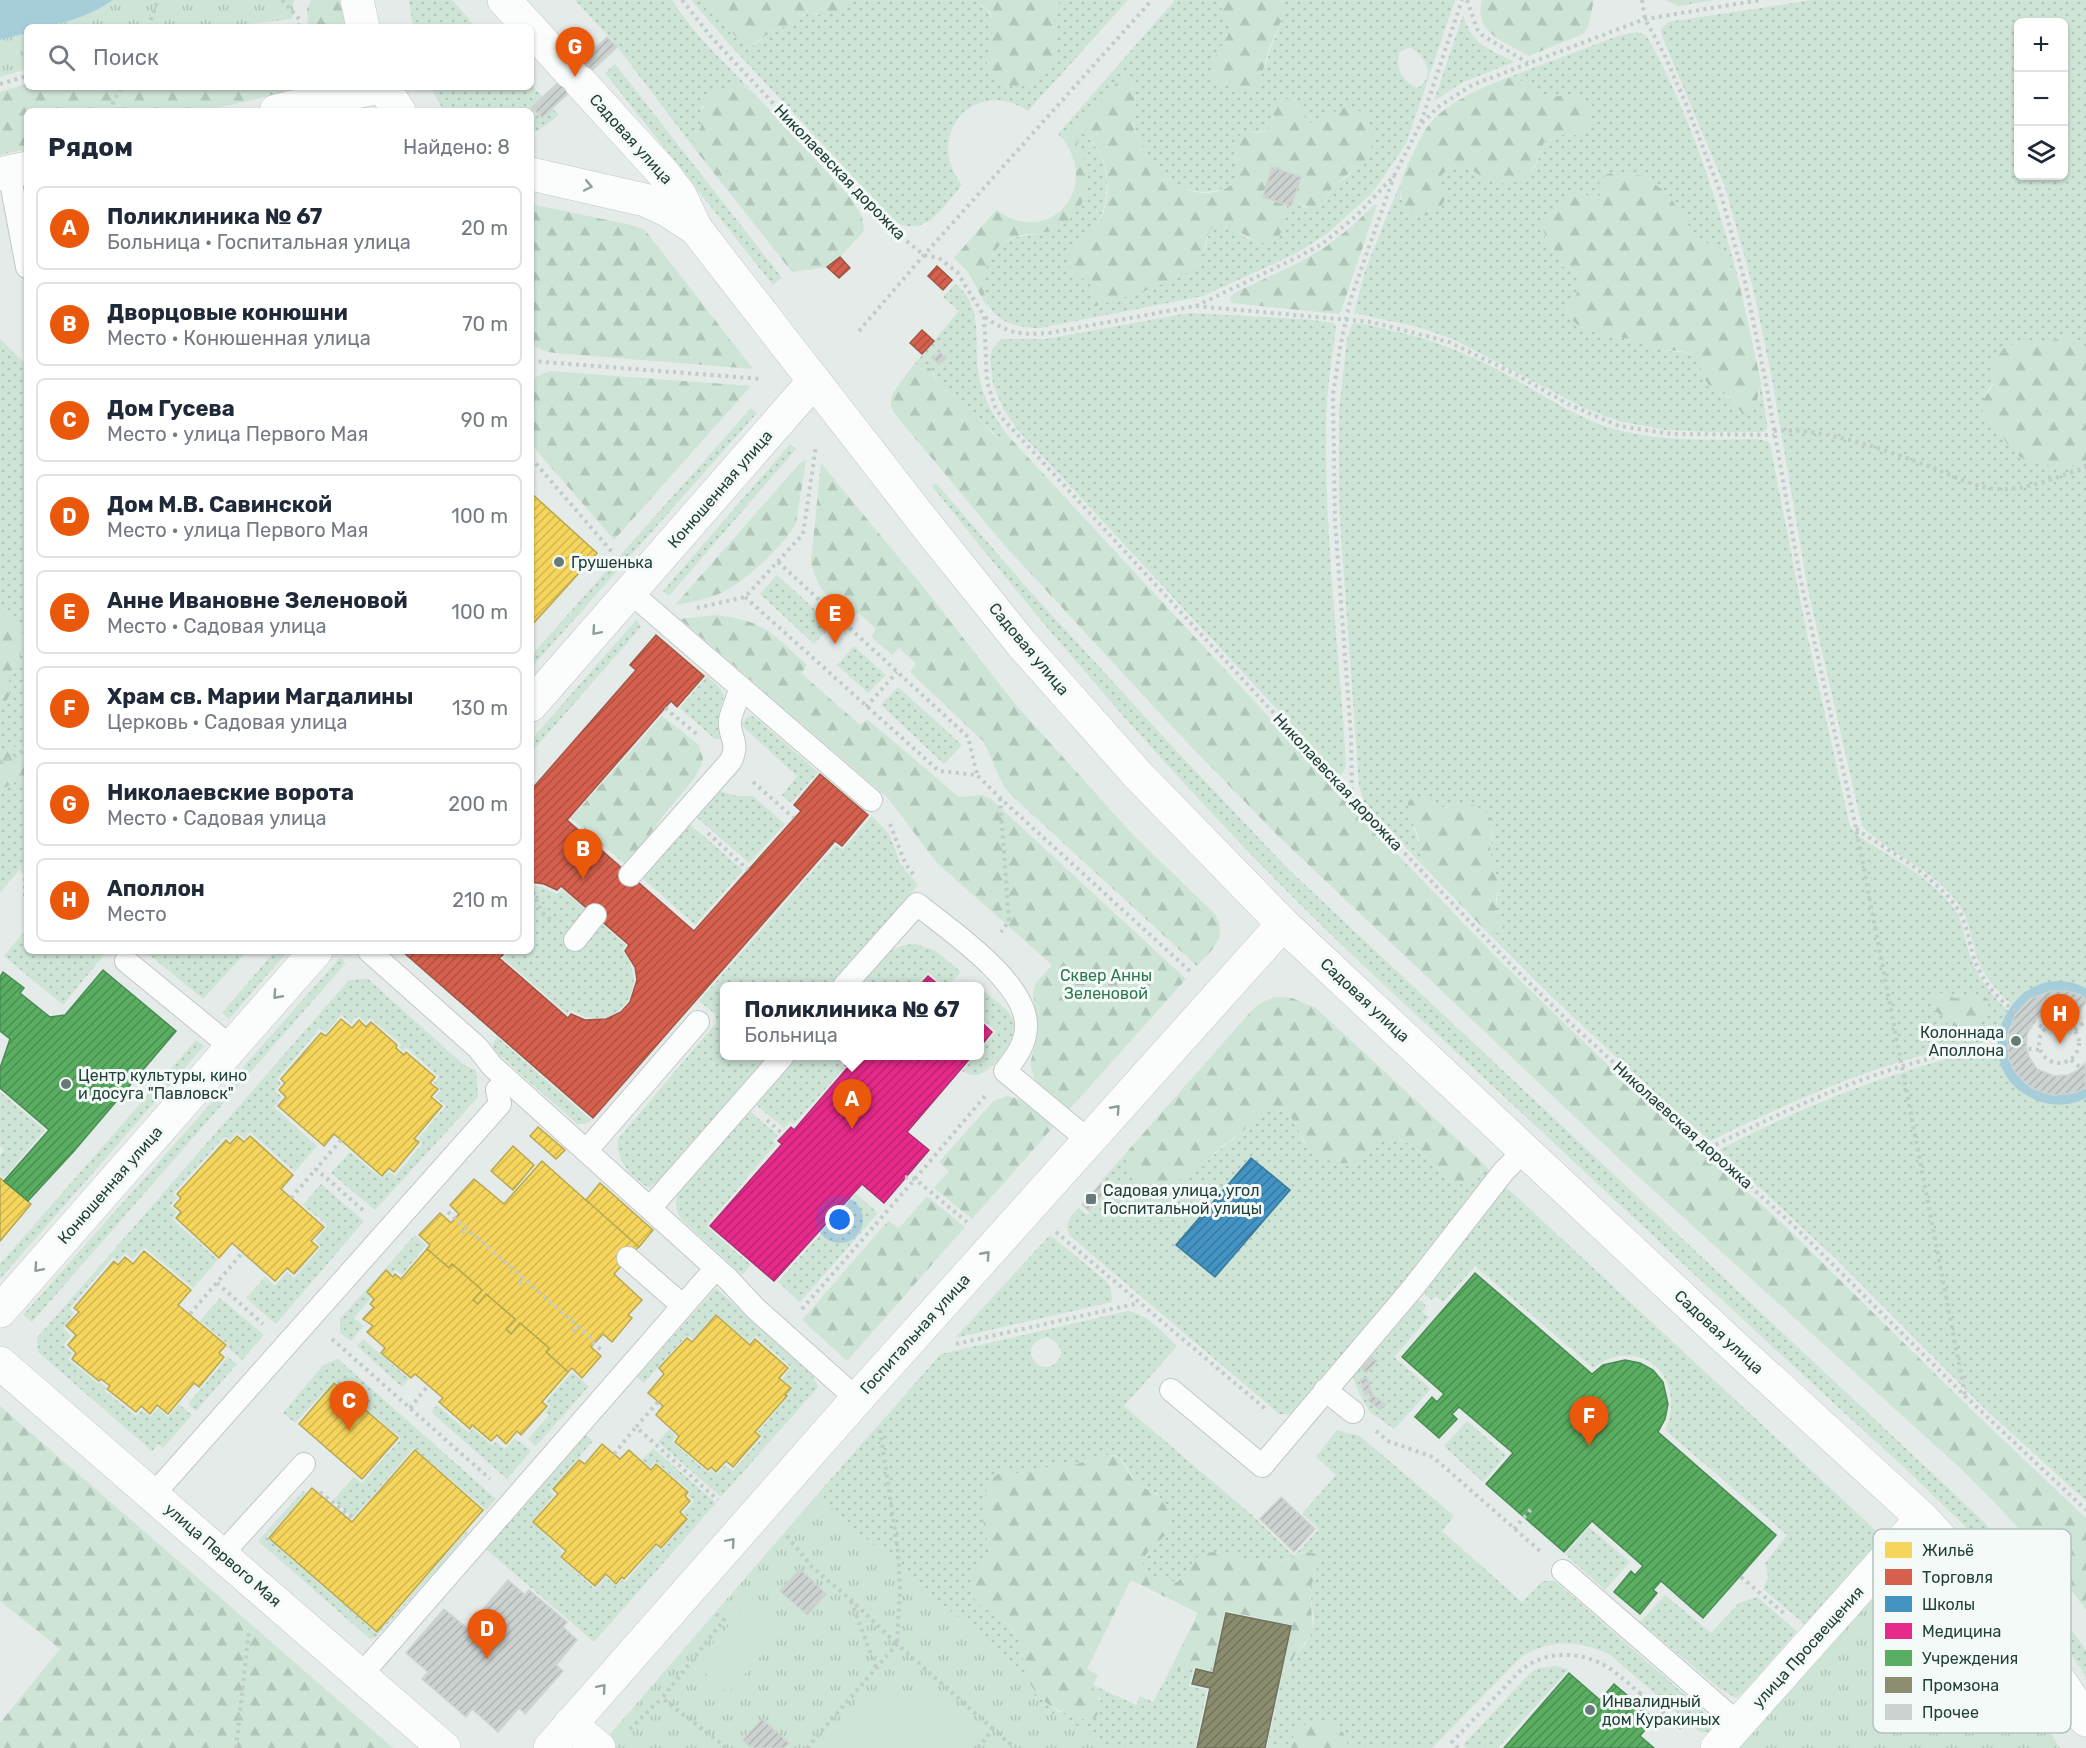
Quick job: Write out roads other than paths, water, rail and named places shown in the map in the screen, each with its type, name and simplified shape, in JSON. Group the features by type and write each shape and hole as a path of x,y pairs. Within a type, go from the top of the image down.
{"street":[{"path":"357,0 362,24"},
{"name":"Садовая улица","path":"504,0 526,24"},
{"name":"Садовая улица","path":"534,32 664,174 680,195 696,229 927,526 1021,643 1138,775 1283,924 1932,1529"},
{"path":"289,108 365,90"},
{"path":"385,90 397,108"},
{"name":"Садовая улица","path":"534,175 645,201 667,210 696,229"},
{"name":"Конюшенная улица","path":"534,696 630,592 814,381"},
{"name":"Госпитальная улица","path":"560,1736 857,1399 1283,924"},
{"name":"Конюшенная улица","path":"0,1311 313,954"},
{"name":"улица Первого Мая","path":"0,1363 444,1748"},
{"name":"улица Просвещения","path":"1912,1529 1922,1518"},
{"name":"улица Просвещения","path":"1717,1748 1873,1574"},
{"name":"Садовая улица","path":"2071,1698 2086,1720"},
{"path":"560,1736 613,1741"}],"lane":[{"path":"12,172 24,248"},
{"path":"630,592 871,800"},
{"path":"630,875 730,762 734,754 735,742 730,720 740,688"},
{"path":"847,982 917,904 991,964 1015,994 1024,1012 1027,1023 1026,1034 1019,1052 1005,1071 1088,1140"},
{"path":"575,940 595,915"},
{"path":"372,954 478,1048 507,1080 716,1268 756,1309 857,1399"},
{"path":"126,960 231,1047"},
{"path":"586,1151 698,1022"},
{"path":"650,1208 780,1060"},
{"path":"153,1495 500,1104 497,1090 507,1080"},
{"path":"1171,1390 1262,1466 1413,1289 1503,1171 1525,1150"},
{"path":"628,1258 682,1305"},
{"path":"361,1675 716,1268"},
{"path":"1325,1390 1353,1412"},
{"path":"222,1554 304,1464"},
{"path":"1563,1571 1739,1724"}],"water":[{"path":"0,0 113,0 72,20 54,24 24,24 24,34 0,40"}],"waterway":[{"path":"2086,995 2062,987 2041,990 2023,1002 2011,1019 2004,1039 2006,1060 2016,1079 2037,1094 2049,1098 2062,1098 2086,1091"}],"place":[{"name":"Николаевские ворота","path":"575,77"},
{"name":"Грушенька","path":"559,562"},
{"name":"Анне Ивановне Зеленовой","path":"835,644"},
{"name":"Дворцовые конюшни","path":"583,879"},
{"name":"Колоннада Аполлона","path":"2016,1041"},
{"name":"Аполлон","path":"2060,1044"},
{"name":"Центр культуры, кино и досуга \"Павловск\"","path":"66,1084"},
{"name":"Поликлиника № 67","path":"852,1129"},
{"name":"Садовая улица, угол Госпитальной улицы","path":"1091,1199"},
{"name":"Дом Гусева","path":"349,1431"},
{"name":"Храм св. Марии Магдалины","path":"1589,1446"},
{"name":"Дом М.В. Савинской","path":"487,1659"},
{"name":"Инвалидный дом Куракиных","path":"1590,1710"}],"park label":[{"name":"Сквер Анны Зеленовой","path":"1106,984"}]}
